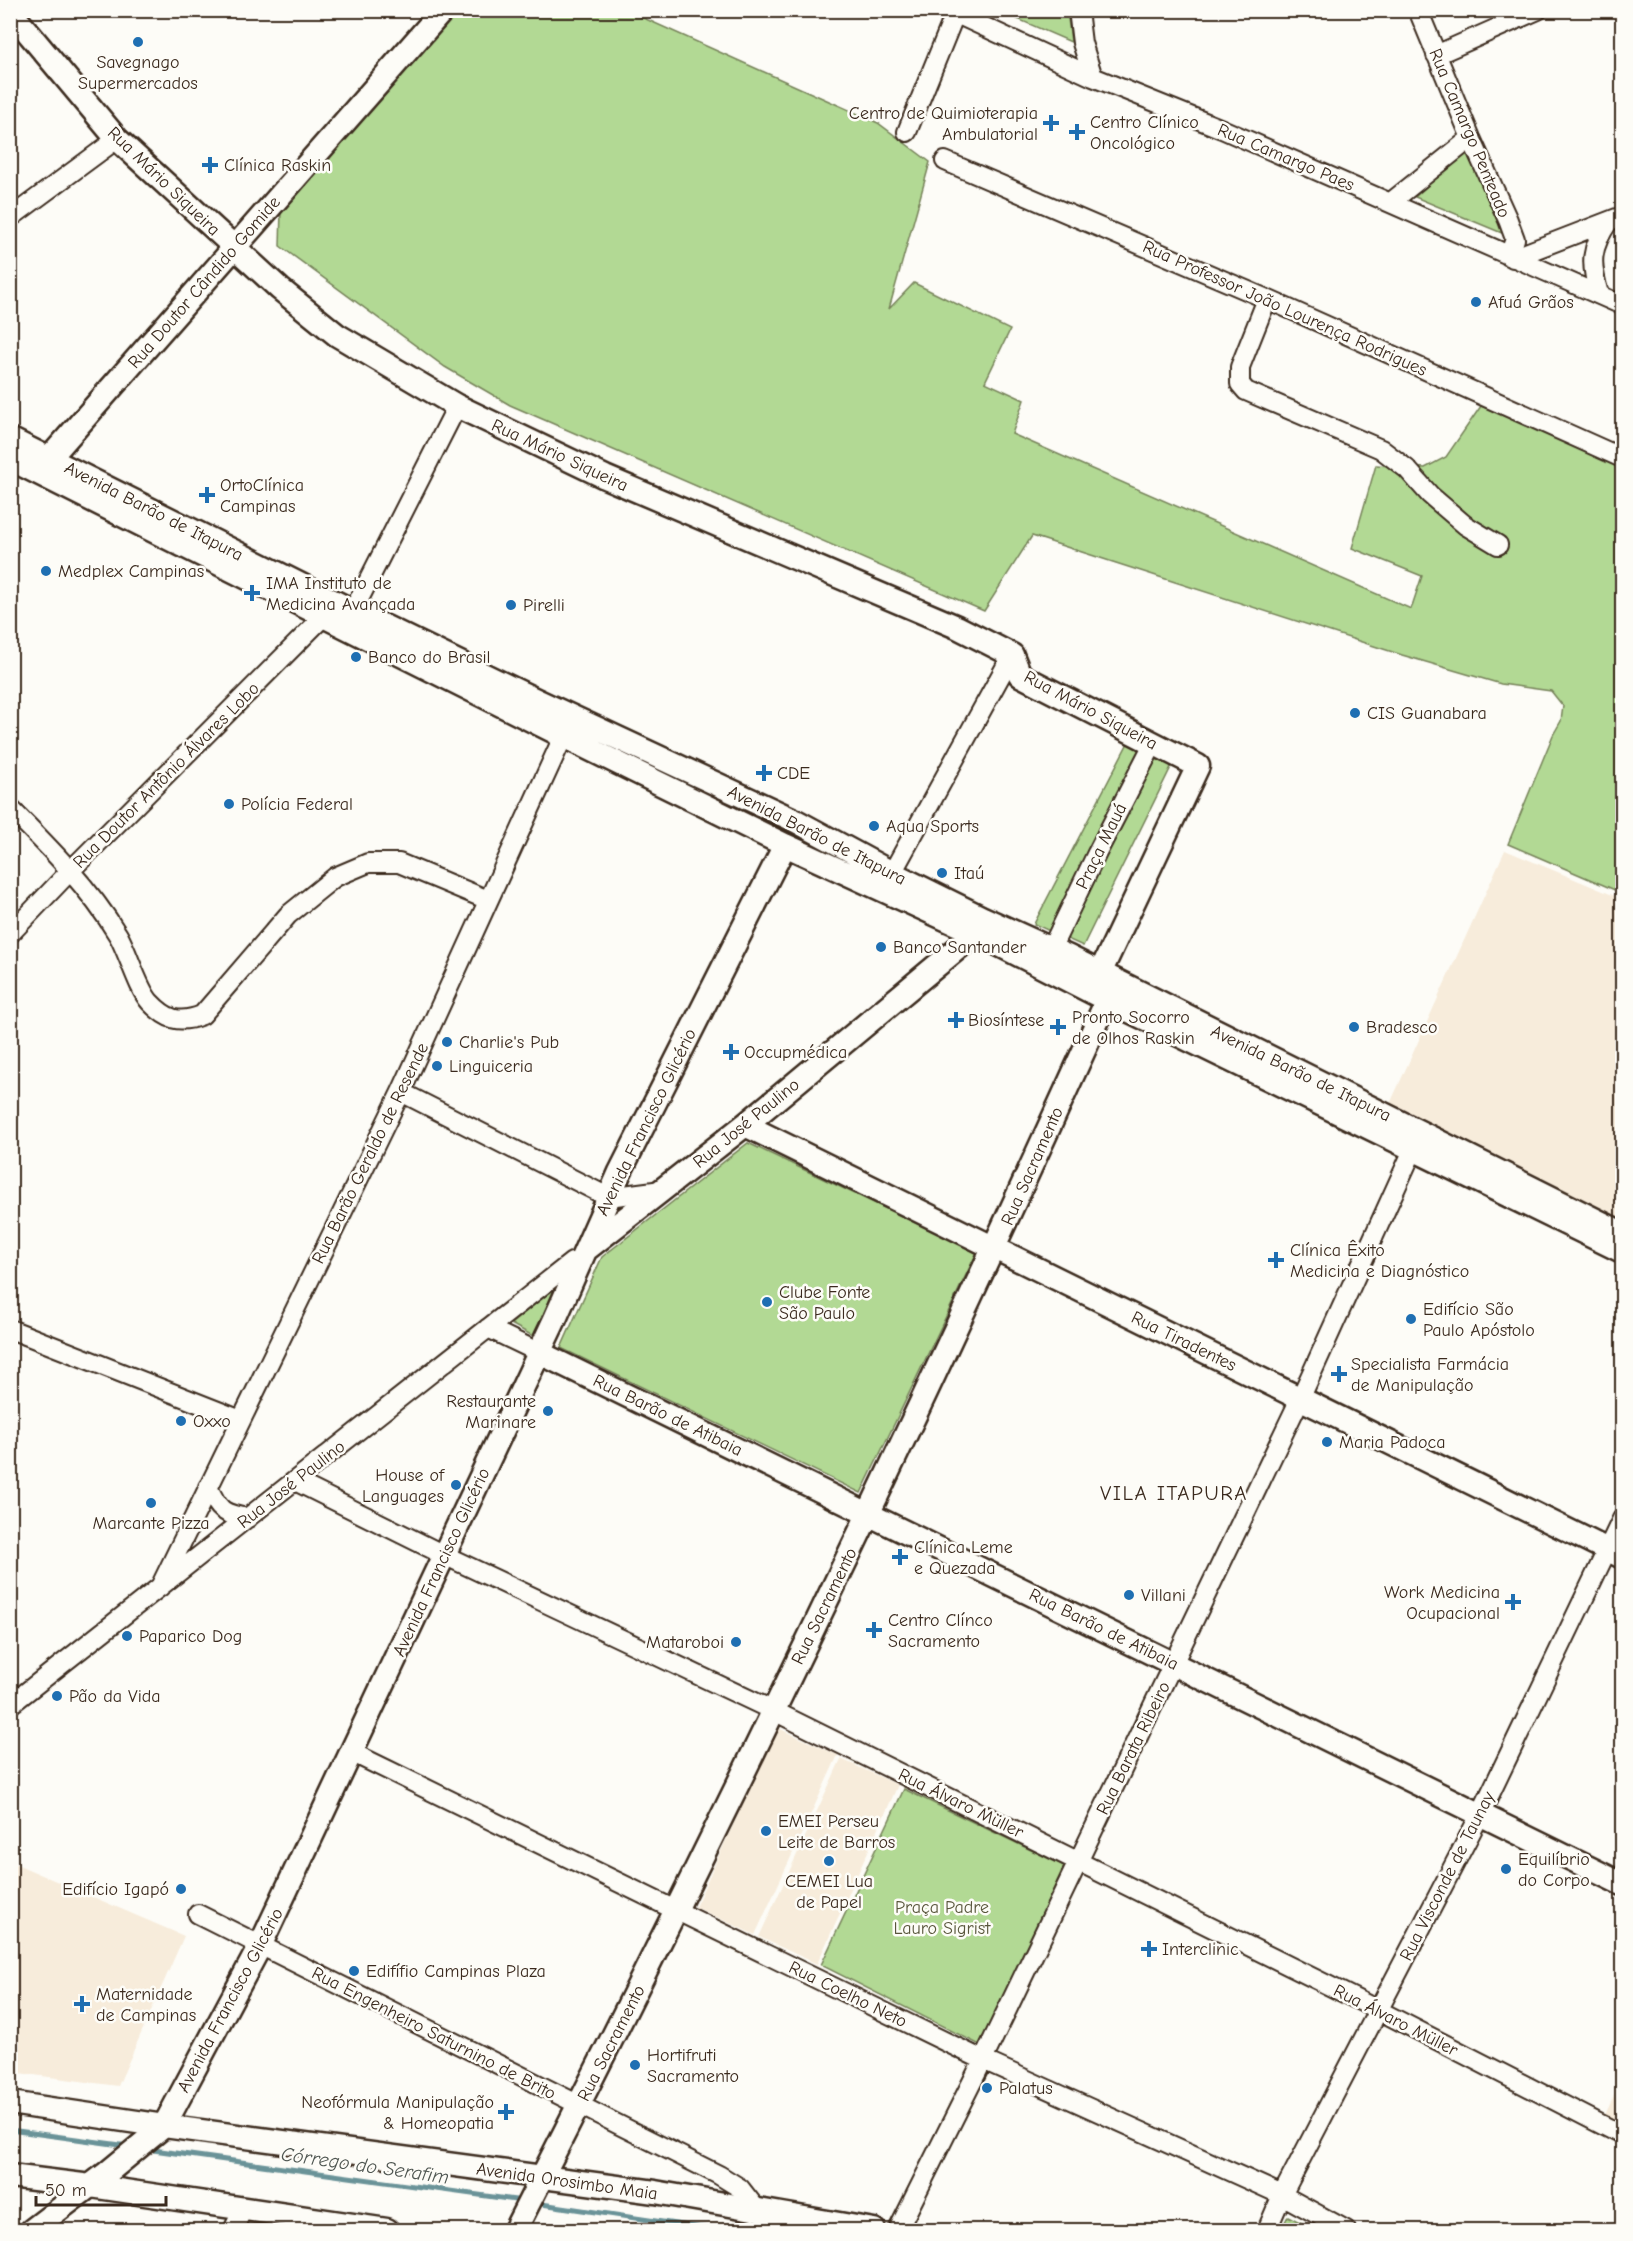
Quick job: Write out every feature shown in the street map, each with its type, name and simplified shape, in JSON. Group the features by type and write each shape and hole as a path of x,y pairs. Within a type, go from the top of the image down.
{"main road":[{"name":"Rua Doutor Cândido Gomide","path":"42,465 443,10"},
{"name":"Rua Mário Siqueira","path":"10,11 117,139 280,289 337,334 457,406 605,477 957,627 1012,655 1020,675 1198,766 1100,973"},
{"name":"Avenida Barão de Itapura","path":"10,439 42,465 323,617 568,726 796,821 892,873 1107,1000 1623,1233"},
{"name":"Avenida Barão de Itapura","path":"10,459 42,465 353,611 785,845 979,926 1051,949 1100,973 1623,1251"},
{"name":"Avenida Francisco Glicério","path":"32,2230 99,2180 164,2126 260,1946 540,1353 578,1256 785,845"},
{"name":"Rua José Paulino","path":"578,1256 745,1125 979,926"},
{"path":"1100,973 1105,980 1107,1000"},
{"name":"Rua Sacramento","path":"515,2230 678,1911 995,1248 1107,1000"},
{"name":"Rua Tiradentes","path":"745,1125 1615,1554"},
{"name":"Rua Barão de Atibaia","path":"540,1353 1623,1884"},
{"name":"Avenida Orosimbo Maia","path":"10,2103 541,2182 655,2192 874,2230"},
{"path":"10,2176 99,2180 243,2209 387,2230"}],"street":[{"path":"1078,10 1082,44 1093,77"},
{"name":"Rua Camargo Penteado","path":"1418,10 1513,232 1515,239 1511,257"},
{"path":"1436,55 1538,10"},
{"path":"906,132 952,12"},
{"name":"Rua Camargo Paes","path":"952,12 1093,77 1222,129 1623,305"},
{"path":"1391,202 1471,138"},
{"path":"10,218 117,139"},
{"name":"Rua Professor João Lourença Rodrigues","path":"945,161 1268,299 1623,458"},
{"path":"1511,257 1616,218"},
{"path":"1599,294 1592,259 1598,237 1616,218"},
{"path":"1268,299 1240,367 1240,384 1245,391 1381,449 1407,469 1430,495 1465,525 1498,545"},
{"path":"353,611 457,406"},
{"name":"Rua Doutor Antônio Álvares Lobo","path":"10,934 70,870 323,617"},
{"path":"892,873 1012,655"},
{"name":"Rua Barão Geraldo de Resende","path":"160,1587 401,1092 568,726"},
{"name":"Praça Mauá","path":"1051,949 1153,744"},
{"path":"10,808 70,870 118,935 148,1000 171,1019 188,1021 202,1015 288,915 335,877 368,863 399,863 488,900"},
{"path":"401,1092 608,1197 662,1190"},
{"name":"Rua Barata Ribeiro","path":"898,2230 983,2060 1174,1663 1300,1399 1418,1141"},
{"name":"Rua José Paulino","path":"10,1705 578,1256"},
{"name":"Rua Barão de Atibaia","path":"488,1328 540,1353"},
{"path":"10,1329 242,1420"},
{"name":"Rua Álvaro Müller","path":"295,1480 444,1555 774,1711 1378,2010 1623,2135"},
{"path":"208,1487 220,1509 228,1515 248,1518"},
{"name":"Rua Visconde de Taunay","path":"1267,2230 1282,2195 1615,1554 1623,1520"},
{"name":"Rua Coelho Neto","path":"351,1752 983,2060 1282,2195 1346,2230"},
{"name":"Rua Engenheiro Saturnino de Brito","path":"198,1914 719,2175 740,2188 758,2211"},
{"path":"233,2230 243,2209"}],"shaded area":[{"path":"1505,850 1622,899 1622,1223 1389,1106"},
{"name":"EMEI Perseu Leite de Barros","path":"778,1728 838,1755 755,1935 695,1907"},
{"name":"CEMEI Lua de Papel","path":"841,1759 898,1785 817,1964 759,1937"},
{"name":"Maternidade de Campinas","path":"14,1863 184,1936 118,2086 11,2072 10,1865"},
{"path":"1622,2078 1622,2124 1605,2115"}],"green space":[{"path":"445,11 628,11 878,123 930,162 889,309 914,283 1010,330 985,382 1024,400 1012,434 1411,609 1422,576 1352,548 1376,465 1425,468 1446,457 1481,406 1622,462 1622,893 1508,844 1553,735 1561,721 1563,706 1551,691 1501,684 1402,655 1032,536 984,611 510,405 445,367 280,246 281,211"},
{"path":"999,11 1067,11 1071,42"},
{"path":"1472,146 1514,238 1415,197"},
{"path":"1130,739 1174,761 1083,946 1034,924"},
{"name":"Clube Fonte São Paulo","path":"748,1143 977,1252 861,1493 561,1348 602,1257"},
{"path":"558,1285 533,1336 511,1324"},
{"name":"Praça Padre Lauro Sigrist","path":"904,1789 1064,1866 982,2046 821,1965"},
{"path":"1288,2216 1315,2230 1281,2230"}],"waterway":[{"name":"Córrego do Serafim","path":"10,2130 128,2146"},
{"name":"Córrego do Serafim","path":"146,2149 523,2201"},
{"name":"Córrego do Serafim","path":"535,2203 716,2230"}],"place":[{"name":"Savegnago Supermercados","path":"138,42"},
{"name":"Centro de Quimioterapia Ambulatorial","path":"1051,123"},
{"name":"Centro Clínico Oncológico","path":"1077,132"},
{"name":"Clínica Raskin","path":"210,165"},
{"name":"Afuá Grãos","path":"1476,302"},
{"name":"OrtoClínica Campinas","path":"207,495"},
{"name":"Medplex Campinas","path":"46,571"},
{"name":"IMA Instituto de Medicina Avançada","path":"252,593"},
{"name":"Pirelli","path":"511,605"},
{"name":"Banco do Brasil","path":"356,657"},
{"name":"CIS Guanabara","path":"1355,713"},
{"name":"CDE","path":"764,773"},
{"name":"Polícia Federal","path":"229,804"},
{"name":"Aqua Sports","path":"874,826"},
{"name":"Itaú","path":"942,873"},
{"name":"Banco Santander","path":"881,947"},
{"name":"Biosíntese","path":"956,1020"},
{"name":"Pronto Socorro de Olhos Raskin","path":"1058,1027"},
{"name":"Bradesco","path":"1354,1027"},
{"name":"Charlie's Pub","path":"447,1042"},
{"name":"Occupmédica","path":"731,1052"},
{"name":"Linguiceria","path":"437,1066"},
{"name":"Clínica Êxito Medicina e Diagnóstico","path":"1276,1260"},
{"name":"Clube Fonte São Paulo","path":"767,1302"},
{"name":"Edifício São Paulo Apóstolo","path":"1411,1319"},
{"name":"Specialista Farmácia de Manipulação","path":"1339,1374"},
{"name":"Restaurante Marinare","path":"548,1411"},
{"name":"Oxxo","path":"181,1421"},
{"name":"Maria Padoca","path":"1327,1442"},
{"name":"House of Languages","path":"456,1485"},
{"name":"Marcante Pizza","path":"151,1503"},
{"name":"Clínica Leme e Quezada","path":"900,1557"},
{"name":"Villani","path":"1129,1595"},
{"name":"Work Medicina Ocupacional","path":"1513,1602"},
{"name":"Centro Clínco Sacramento","path":"874,1630"},
{"name":"Paparico Dog","path":"127,1636"},
{"name":"Mataroboi","path":"736,1642"},
{"name":"Pão da Vida","path":"57,1696"},
{"name":"EMEI Perseu Leite de Barros","path":"766,1831"},
{"name":"CEMEI Lua de Papel","path":"829,1861"},
{"name":"Equilíbrio do Corpo","path":"1506,1869"},
{"name":"Edifício Igapó","path":"181,1889"},
{"name":"Interclinic","path":"1149,1949"},
{"name":"Edifífio Campinas Plaza","path":"354,1971"},
{"name":"Maternidade de Campinas","path":"82,2004"},
{"name":"Hortifruti Sacramento","path":"635,2065"},
{"name":"Palatus","path":"987,2088"},
{"name":"Neofórmula Manipulação & Homeopatia","path":"506,2112"}],"district":[{"name":"VILA ITAPURA","path":"1174,1493"}]}
